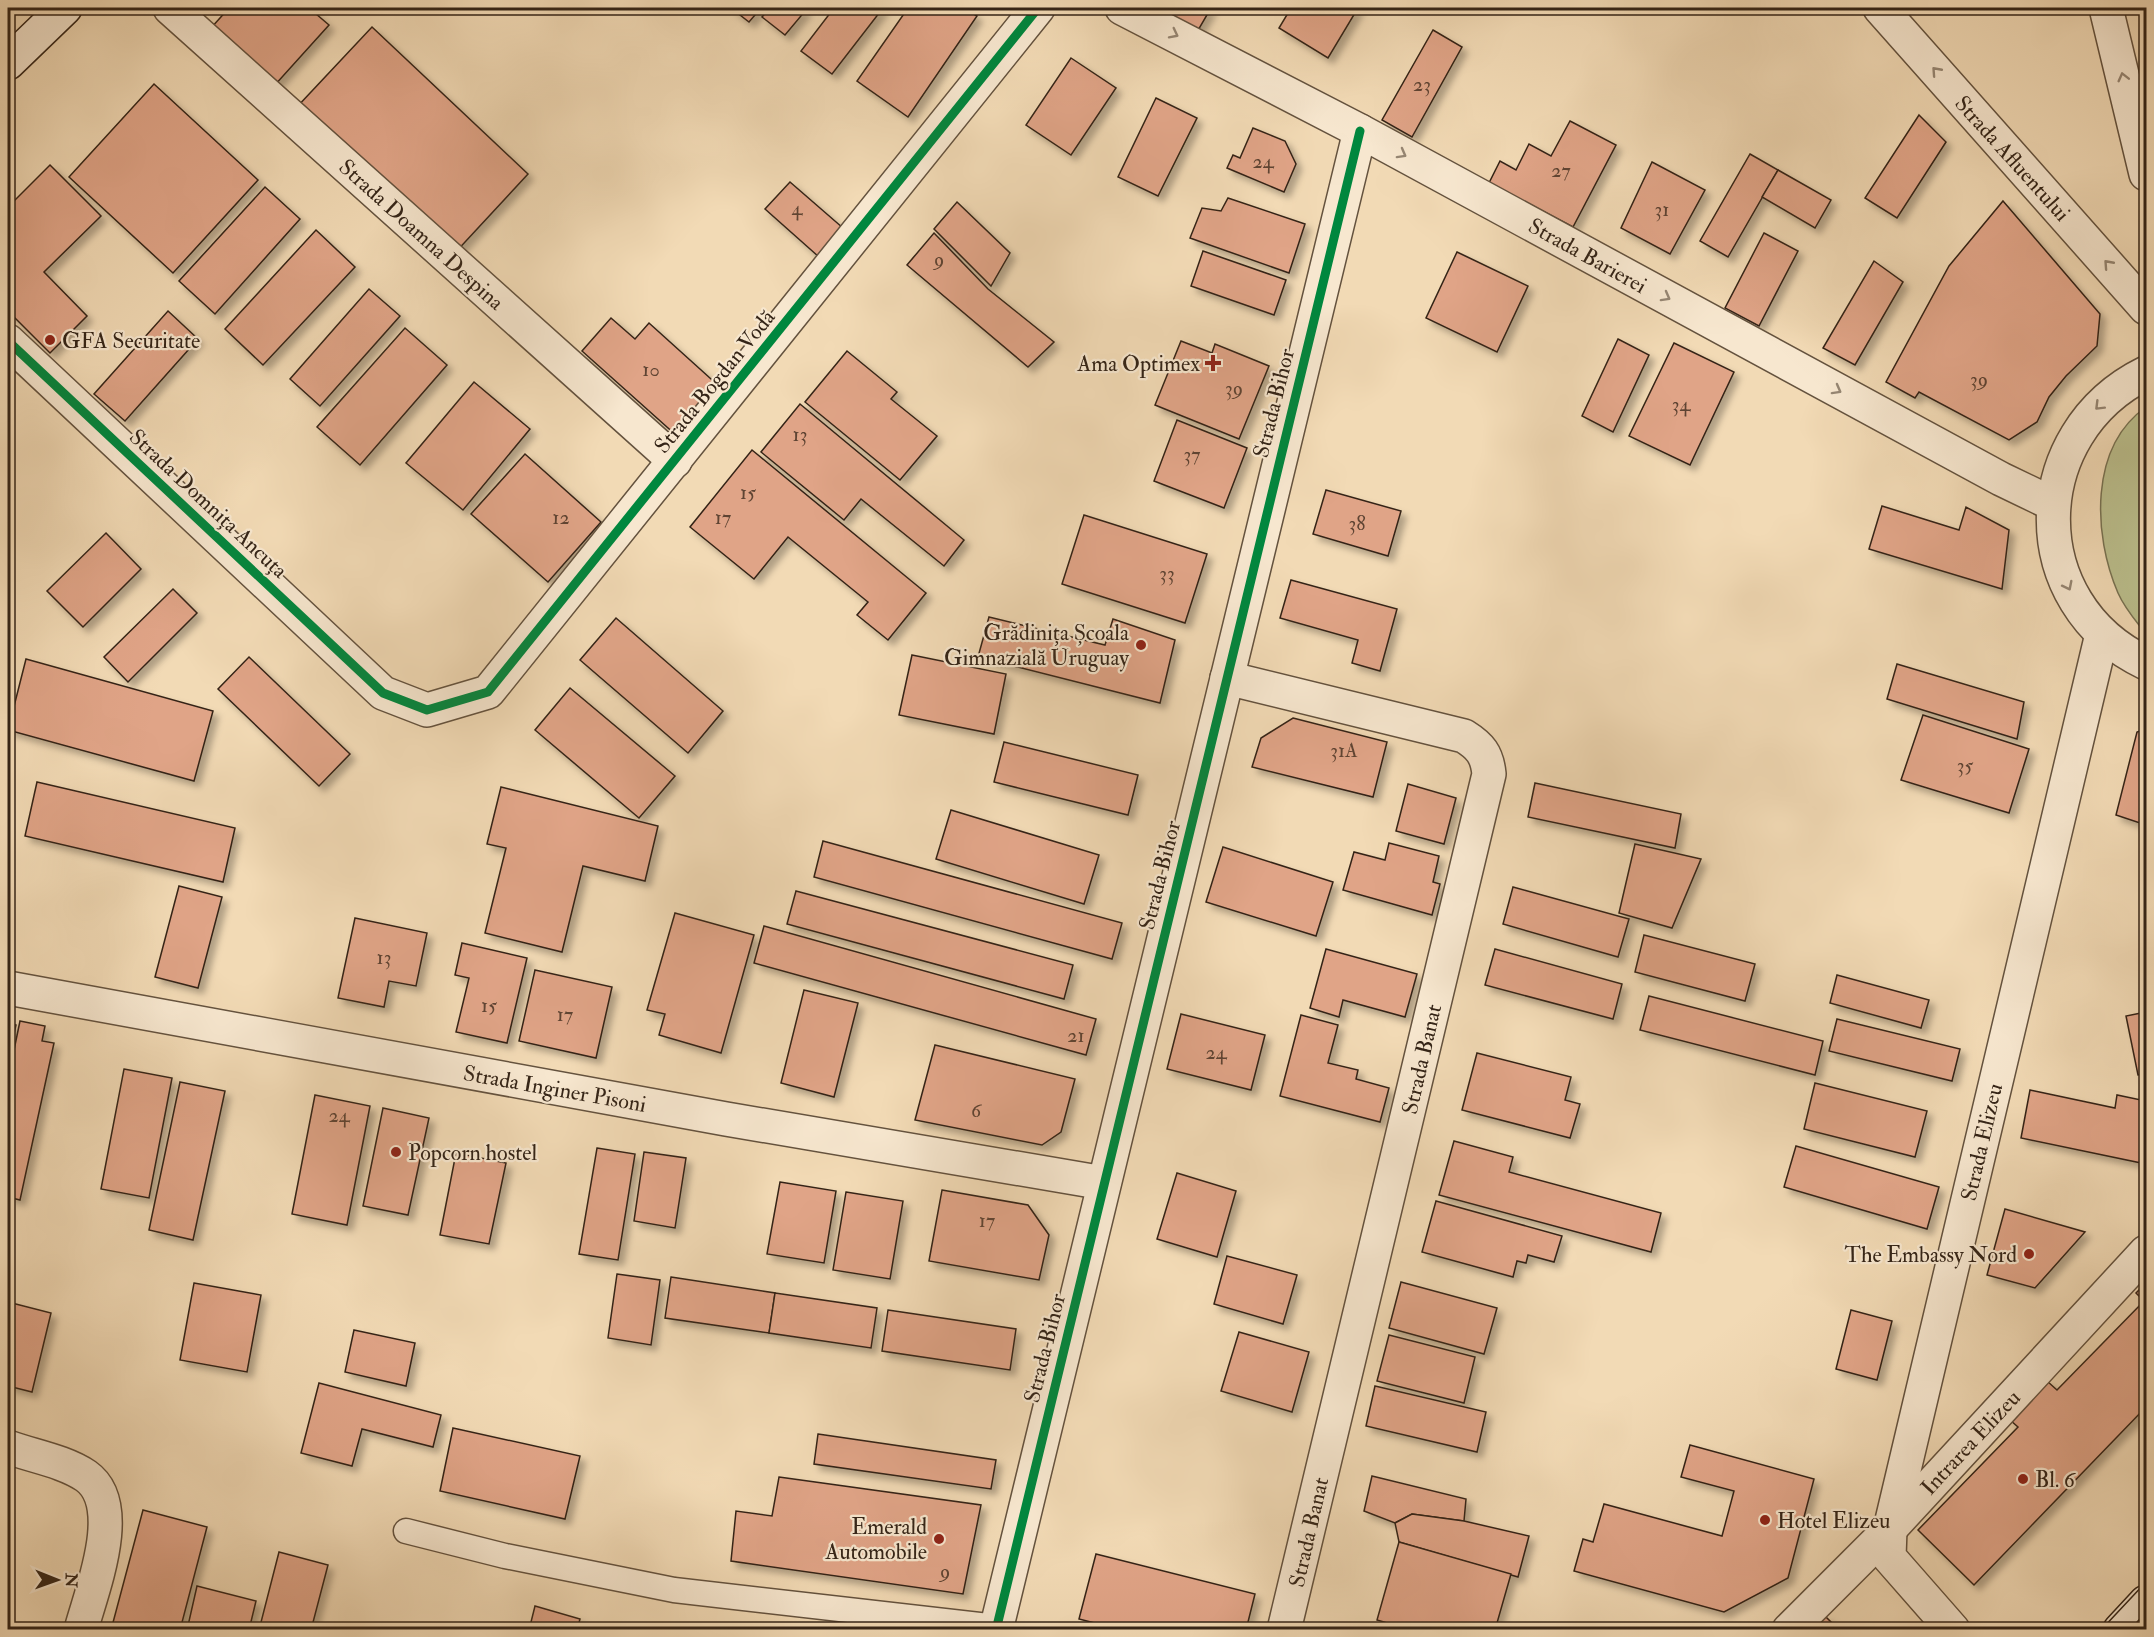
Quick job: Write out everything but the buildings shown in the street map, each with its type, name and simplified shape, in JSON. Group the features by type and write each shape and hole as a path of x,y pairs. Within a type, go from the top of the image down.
{"street":[{"path":"8,63 65,8"},
{"name":"Strada Doamna Despina","path":"170,8 675,461"},
{"name":"Strada Bogdan Vodă","path":"383,693 427,710 488,692 1038,8"},
{"name":"Strada Barierei","path":"1122,8 1360,130 2001,479 2053,504"},
{"name":"Strada Afluentului","path":"1880,8 2146,308"},
{"path":"2106,8 2146,174"},
{"name":"Strada Bihor","path":"996,1628 1360,130"},
{"name":"Strada Domnița Ancuța","path":"8,341 383,693"},
{"path":"2146,373 2124,384 2097,407 2075,436 2060,469 2053,504 2054,540 2062,575 2079,606 2102,634 2130,655 2146,663"},
{"name":"Strada Elizeu","path":"1953,1629 1889,1557 1890,1529 2102,634"},
{"name":"Strada Banat","path":"1227,678 1464,736 1480,746 1488,761 1489,774 1284,1629"},
{"name":"Strada Inginer Pisoni","path":"8,988 714,1117 1104,1183"},
{"name":"Intrarea Elizeu","path":"1789,1629 1890,1529 2146,1252"},
{"path":"8,1447 87,1477 99,1492 106,1521 105,1538 81,1629"},
{"path":"2120,1629 2146,1602"}],"lane":[{"path":"406,1531 505,1556 674,1590 996,1628"}],"green space":[{"path":"2146,407 2146,634 2127,610 2110,570 2104,545 2101,493 2114,445 2127,424"}],"tram line":[{"path":"2101,1630 2146,1582"},
{"path":"2130,1630 2146,1612"}],"cycle path":[{"path":"8,341 383,693 427,710 488,692 1038,8"},
{"path":"996,1630 1360,131"}],"place":[{"name":"GFA Securitate","path":"50,340"},
{"name":"Ama Optimex","path":"1213,363"},
{"name":"Grădinița Școala Gimnazială Uruguay","path":"1141,645"},
{"name":"Popcorn hostel","path":"396,1152"},
{"name":"The Embassy Nord","path":"2029,1254"},
{"name":"Bl. 6","path":"2023,1479"},
{"name":"Hotel Elizeu","path":"1765,1520"},
{"name":"Emerald Automobile","path":"939,1539"}]}
